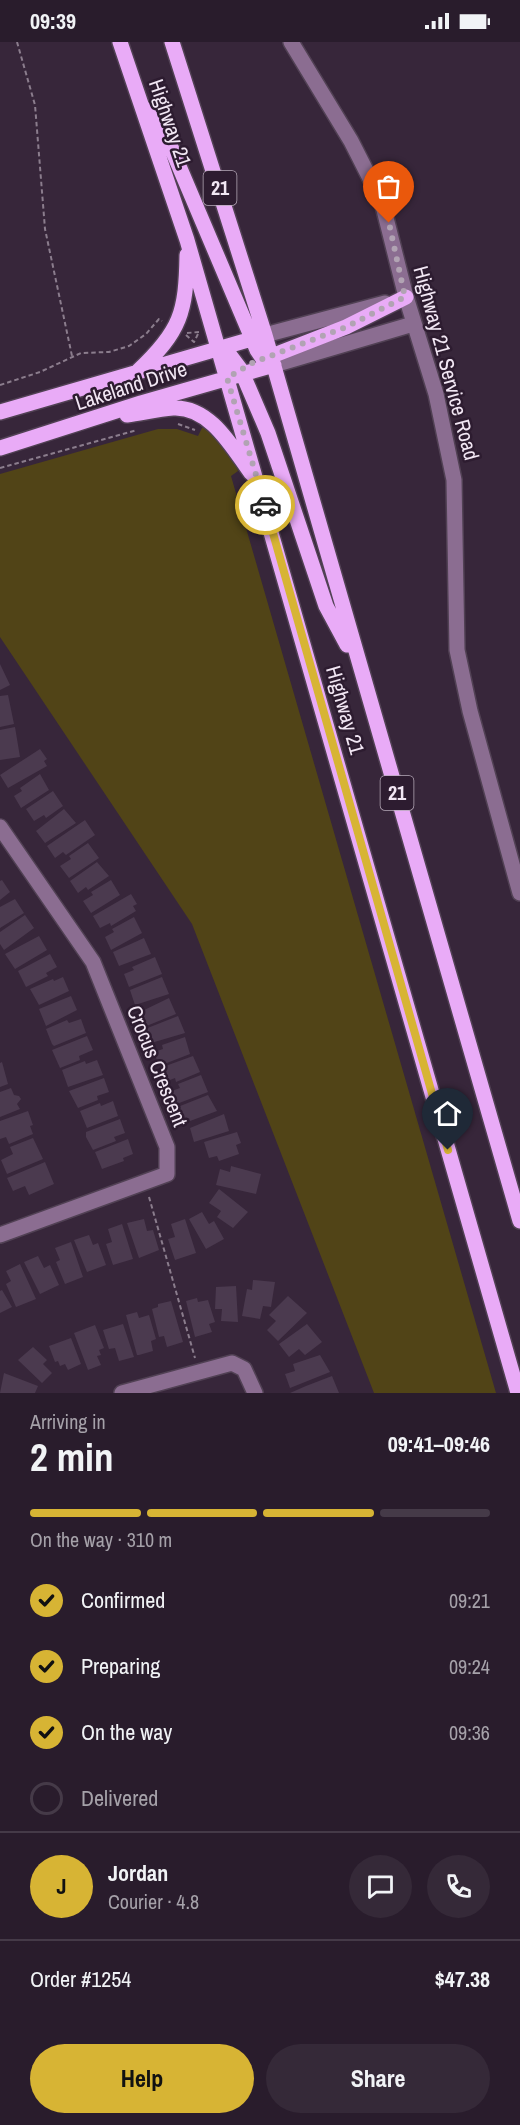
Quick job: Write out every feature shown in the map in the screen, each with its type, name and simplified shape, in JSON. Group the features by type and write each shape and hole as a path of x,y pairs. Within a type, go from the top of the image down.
{"main road":[{"name":"Highway 21","path":"120,42 187,240 518,1393"},
{"name":"Highway 21","path":"172,42 259,337 270,360 363,675 520,1221"},
{"path":"142,107 153,114 162,126 259,337"},
{"path":"136,372 166,344 182,314 186,291 187,240"},
{"name":"Lakeland Drive","path":"0,448 227,378 346,327 405,297"},
{"name":"Lakeland Drive","path":"0,412 259,337"},
{"path":"218,349 230,354 242,372 268,433 326,606 363,675"},
{"path":"88,422 175,408 204,416 217,428 258,483"}],"street":[{"name":"Highway 21 Service Road","path":"291,42 351,141 382,202 389,223 405,297 442,415 454,480 456,623 461,676 520,893"},
{"path":"259,337 405,297"},
{"path":"270,360 413,324"},
{"name":"Crocus Crescent","path":"0,827 93,962 167,1147 167,1174 0,1235"},
{"path":"122,1393 232,1363 244,1369 255,1393"}],"path":[{"path":"17,42 35,105 45,229 72,356"},
{"path":"0,385 40,372 72,356 119,349 138,340 159,319 167,323"},
{"path":"199,332 194,342 189,338 184,334 199,332"},
{"path":"174,423 195,430 200,423"},
{"path":"0,468 142,428"},
{"path":"149,1197 196,1361"}],"shaded area":[{"path":"207,427 226,447 238,471 231,476 496,1393 374,1393 192,924 0,637 0,474 158,429 177,429 198,436 202,428"}],"building":[{"path":"0,664 10,685 0,690"},
{"path":"8,695 14,724 0,727 0,696"},
{"path":"15,727 20,757 0,760 0,730"},
{"path":"40,749 47,759 44,761 47,766 8,788 0,775"},
{"path":"40,774 49,790 21,808 14,796 22,791 20,788"},
{"path":"53,791 63,806 46,818 44,815 34,821 26,809"},
{"path":"64,809 76,823 45,843 36,831"},
{"path":"85,820 95,835 66,855 63,852 55,858 47,846"},
{"path":"88,843 99,858 69,878 60,866 71,859 69,856"},
{"path":"97,862 109,876 88,890 86,887 78,893 70,881"},
{"path":"2,880 10,892 0,900 0,881"},
{"path":"111,880 120,895 91,913 83,901 93,895 91,892"},
{"path":"131,894 137,904 133,906 136,911 111,926 110,923 100,928 93,916"},
{"path":"15,899 24,913 0,928 0,907"},
{"path":"25,915 34,928 4,950 0,944 0,932"},
{"path":"134,917 142,933 111,950 105,937 114,932 112,929"},
{"path":"39,936 47,950 15,969 5,954"},
{"path":"144,938 151,954 119,966 113,952"},
{"path":"50,954 57,967 46,973 48,976 26,987 18,971"},
{"path":"155,957 162,974 129,987 124,974 134,970 132,967"},
{"path":"63,977 69,991 39,1005 30,989"},
{"path":"162,977 169,994 135,1005 130,990"},
{"path":"71,996 77,1010 46,1026 39,1009"},
{"path":"169,998 176,1014 144,1027 138,1013"},
{"path":"178,1016 185,1033 151,1043 145,1029"},
{"path":"81,1019 86,1033 54,1046 52,1044 46,1029 67,1020 69,1023"},
{"path":"87,1036 93,1050 79,1056 80,1060 60,1068 52,1050"},
{"path":"185,1037 190,1054 159,1066 154,1052 163,1049 162,1045"},
{"path":"193,1056 200,1072 176,1082 175,1078 165,1082 160,1068"},
{"path":"97,1060 103,1075 68,1087 62,1070 85,1061 86,1064"},
{"path":"2,1062 8,1084 0,1087 0,1063"},
{"path":"201,1075 208,1092 174,1105 169,1092 180,1088 178,1084"},
{"path":"104,1078 109,1092 97,1096 98,1100 78,1108 69,1091"},
{"path":"11,1088 14,1095 21,1099 17,1104 20,1109 0,1117 0,1092"},
{"path":"208,1095 217,1111 181,1122 175,1108"},
{"path":"113,1101 118,1116 87,1128 80,1111 100,1103 101,1106"},
{"path":"28,1111 33,1125 30,1126 33,1134 9,1144 6,1137 0,1139 0,1121"},
{"path":"224,1114 229,1131 194,1142 190,1128"},
{"path":"120,1119 125,1133 114,1137 116,1141 93,1150 86,1137 86,1132"},
{"path":"237,1132 241,1143 236,1145 239,1154 219,1161 217,1156 209,1158 204,1142"},
{"path":"33,1138 43,1159 7,1174 1,1160 13,1154 10,1147"},
{"path":"128,1139 133,1154 123,1158 124,1161 102,1169 95,1152"},
{"path":"45,1162 54,1184 29,1195 25,1186 13,1191 7,1178"},
{"path":"231,1166 261,1174 256,1194 216,1185 220,1169 230,1172"},
{"path":"219,1189 248,1212 233,1228 217,1217 221,1211 209,1203"},
{"path":"202,1212 209,1224 214,1221 224,1239 206,1249 189,1219"},
{"path":"144,1219 147,1231 153,1230 159,1250 139,1258 127,1223"},
{"path":"185,1219 196,1253 175,1260 168,1239 175,1237 171,1224"},
{"path":"122,1224 133,1259 113,1265 106,1244 112,1242 108,1229"},
{"path":"89,1235 93,1245 98,1243 106,1265 87,1272 74,1240"},
{"path":"71,1242 83,1277 65,1284 56,1262 60,1260 55,1248"},
{"path":"38,1256 44,1268 50,1265 59,1285 40,1294 24,1262"},
{"path":"20,1264 36,1299 16,1307 6,1284 11,1281 6,1271"},
{"path":"253,1280 275,1282 271,1307 263,1306 260,1319 242,1316 247,1289 252,1290"},
{"path":"236,1286 238,1322 221,1321 222,1309 215,1309 216,1287"},
{"path":"2,1290 12,1307 0,1313 0,1291"},
{"path":"288,1296 307,1313 278,1341 267,1330 276,1321 269,1315"},
{"path":"197,1298 198,1302 208,1300 215,1322 209,1324 212,1332 195,1337 186,1301"},
{"path":"171,1301 183,1342 167,1347 164,1336 159,1337 152,1309 158,1307 158,1304"},
{"path":"137,1312 139,1318 149,1315 156,1339 151,1341 153,1351 139,1355 137,1355 126,1315"},
{"path":"123,1324 134,1357 119,1361 115,1348 109,1349 103,1330"},
{"path":"307,1324 322,1342 305,1355 299,1349 289,1357 279,1344"},
{"path":"95,1325 104,1348 99,1350 101,1355 97,1356 101,1365 88,1370 74,1333"},
{"path":"71,1338 81,1364 68,1370 65,1364 60,1366 58,1361 55,1362 49,1346"},
{"path":"33,1347 47,1360 43,1364 52,1373 42,1383 18,1360"},
{"path":"320,1355 330,1372 290,1388 285,1374 295,1371 293,1364"},
{"path":"4,1373 38,1386 35,1393 0,1393"},
{"path":"332,1376 339,1393 290,1393 306,1386"}],"way so far":[{"path":"265,505 227,378 252,363 346,327 405,297 389,223"}],"route":[{"path":"265,505 448,1150"}]}
